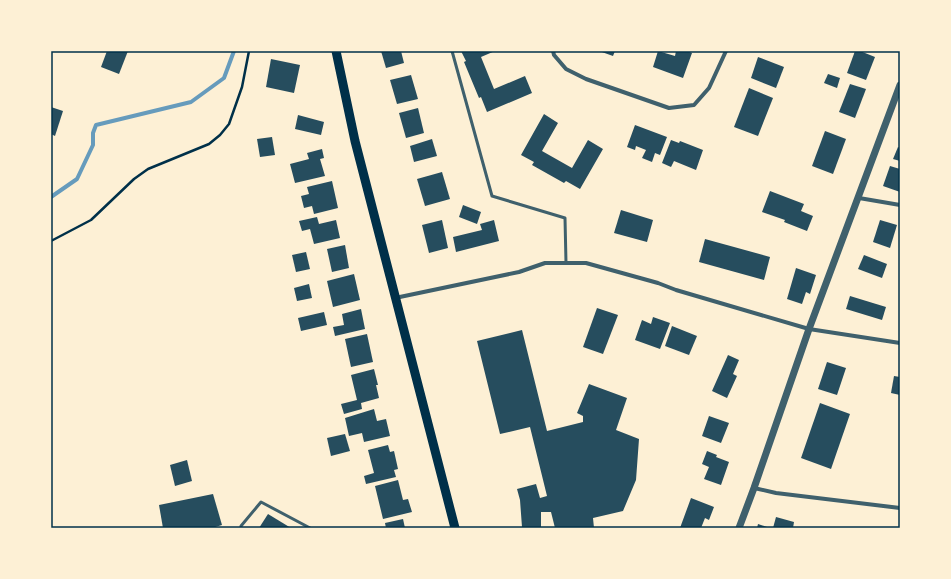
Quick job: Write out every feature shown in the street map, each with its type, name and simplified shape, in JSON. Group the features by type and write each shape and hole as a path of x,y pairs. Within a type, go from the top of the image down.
{"main road":[{"path":"336,51 355,141 455,528"}],"street":[{"path":"553,51 554,55 566,69 586,79 669,108 694,105 709,88 726,51"},
{"path":"739,528 809,329 900,85"},
{"path":"859,198 900,205"},
{"path":"395,298 519,272 545,263 586,263 658,282 676,290 809,329 900,343"},
{"path":"754,488 776,493 900,508"}],"lane":[{"path":"452,51 492,196 565,218 566,263"},
{"path":"241,528 241,526 262,502 310,528"}],"path":[{"path":"51,240 91,220 134,178 148,169 209,144 220,135 229,124 242,87 249,51"}],"building":[{"path":"107,51 128,51 119,74 101,67"},
{"path":"381,51 401,51 404,63 386,68"},
{"path":"461,51 495,51 481,57 494,89 525,76 532,93 487,112 481,97 479,98"},
{"path":"599,51 615,51 613,56"},
{"path":"658,51 675,56 676,51 687,51 692,53 683,78 653,67"},
{"path":"855,51 860,51 875,57 866,80 847,73"},
{"path":"758,57 784,67 776,88 751,78"},
{"path":"271,59 300,65 294,93 266,87"},
{"path":"828,74 840,78 837,88 824,83"},
{"path":"411,75 418,99 397,104 390,80"},
{"path":"850,84 866,89 855,118 839,112"},
{"path":"749,88 773,98 758,136 734,127"},
{"path":"51,107 63,111 55,136 51,134"},
{"path":"418,108 424,133 406,138 399,113"},
{"path":"544,114 558,123 542,151 572,168 588,140 603,149 580,189 566,181 564,183 532,165 534,162 521,155"},
{"path":"298,115 324,122 321,135 295,129"},
{"path":"635,125 667,137 660,155 655,153 652,162 642,158 646,150 636,146 635,150 627,147"},
{"path":"825,131 846,139 833,174 812,166"},
{"path":"272,137 275,155 260,157 257,139"},
{"path":"432,139 437,156 414,162 410,146"},
{"path":"671,140 679,143 680,141 703,150 696,170 674,161 671,167 662,163"},
{"path":"898,147 900,148 900,161 893,159"},
{"path":"322,149 324,158 320,159 325,176 295,183 290,164 309,159 307,153"},
{"path":"890,166 900,169 900,192 883,186"},
{"path":"442,172 450,199 425,206 417,179"},
{"path":"332,181 338,208 314,214 312,206 304,208 301,196 309,194 307,187"},
{"path":"770,191 804,204 801,211 813,216 807,231 784,222 785,220 762,212"},
{"path":"463,205 481,212 477,224 459,217"},
{"path":"621,210 653,220 647,242 614,233"},
{"path":"317,217 319,224 336,220 340,238 314,244 310,229 302,231 299,221"},
{"path":"442,220 448,248 429,253 422,225"},
{"path":"494,220 499,241 456,252 453,237 482,230 480,224"},
{"path":"880,220 897,225 890,248 873,242"},
{"path":"705,239 770,257 764,280 699,262"},
{"path":"345,245 349,268 332,272 327,249"},
{"path":"306,252 310,269 296,272 292,255"},
{"path":"864,255 887,264 882,278 858,269"},
{"path":"796,268 816,275 810,294 806,292 802,304 787,299"},
{"path":"354,274 360,300 333,307 327,281"},
{"path":"309,284 312,298 297,301 294,288"},
{"path":"850,296 886,307 882,320 846,309"},
{"path":"597,308 618,315 603,354 583,347"},
{"path":"361,309 365,329 335,336 333,327 344,325 342,314"},
{"path":"324,312 327,325 301,331 298,318"},
{"path":"653,317 670,323 660,349 635,340 642,320 651,324"},
{"path":"672,326 697,336 689,355 665,346"},
{"path":"522,330 547,431 583,422 583,416 577,413 589,384 627,398 616,430 639,439 636,480 623,511 593,518 594,528 555,528 551,512 541,512 541,527 522,527 520,500 517,489 536,484 540,498 547,496 530,427 500,434 477,341"},
{"path":"367,334 373,362 351,367 345,339"},
{"path":"728,355 739,360 733,374 737,376 727,398 712,391"},
{"path":"827,362 846,368 837,395 818,389"},
{"path":"374,369 378,385 376,385 379,398 361,403 362,409 344,414 341,404 357,400 351,375"},
{"path":"894,376 900,377 900,395 891,393"},
{"path":"820,403 850,414 831,469 801,458"},
{"path":"374,409 377,421 386,419 390,436 364,442 362,433 349,436 345,418"},
{"path":"709,416 729,423 721,443 702,436"},
{"path":"345,434 350,451 331,456 327,438"},
{"path":"388,445 390,452 394,451 398,469 394,470 396,477 366,484 364,476 374,473 368,450"},
{"path":"707,451 717,455 716,457 729,462 721,485 704,479 709,467 702,464"},
{"path":"187,460 192,481 175,486 170,465"},
{"path":"398,480 403,500 408,499 412,512 383,519 375,486"},
{"path":"213,494 222,525 212,528 163,528 159,505"},
{"path":"691,498 714,507 709,520 705,518 701,528 680,528"},
{"path":"268,514 291,528 259,528"},
{"path":"776,517 794,522 793,528 773,528"},
{"path":"403,519 405,528 386,528 385,523"},
{"path":"758,524 770,528 757,528"}],"waterway":[{"path":"51,197 77,179 93,145 93,133 96,125 191,102 224,78 234,51"}]}
